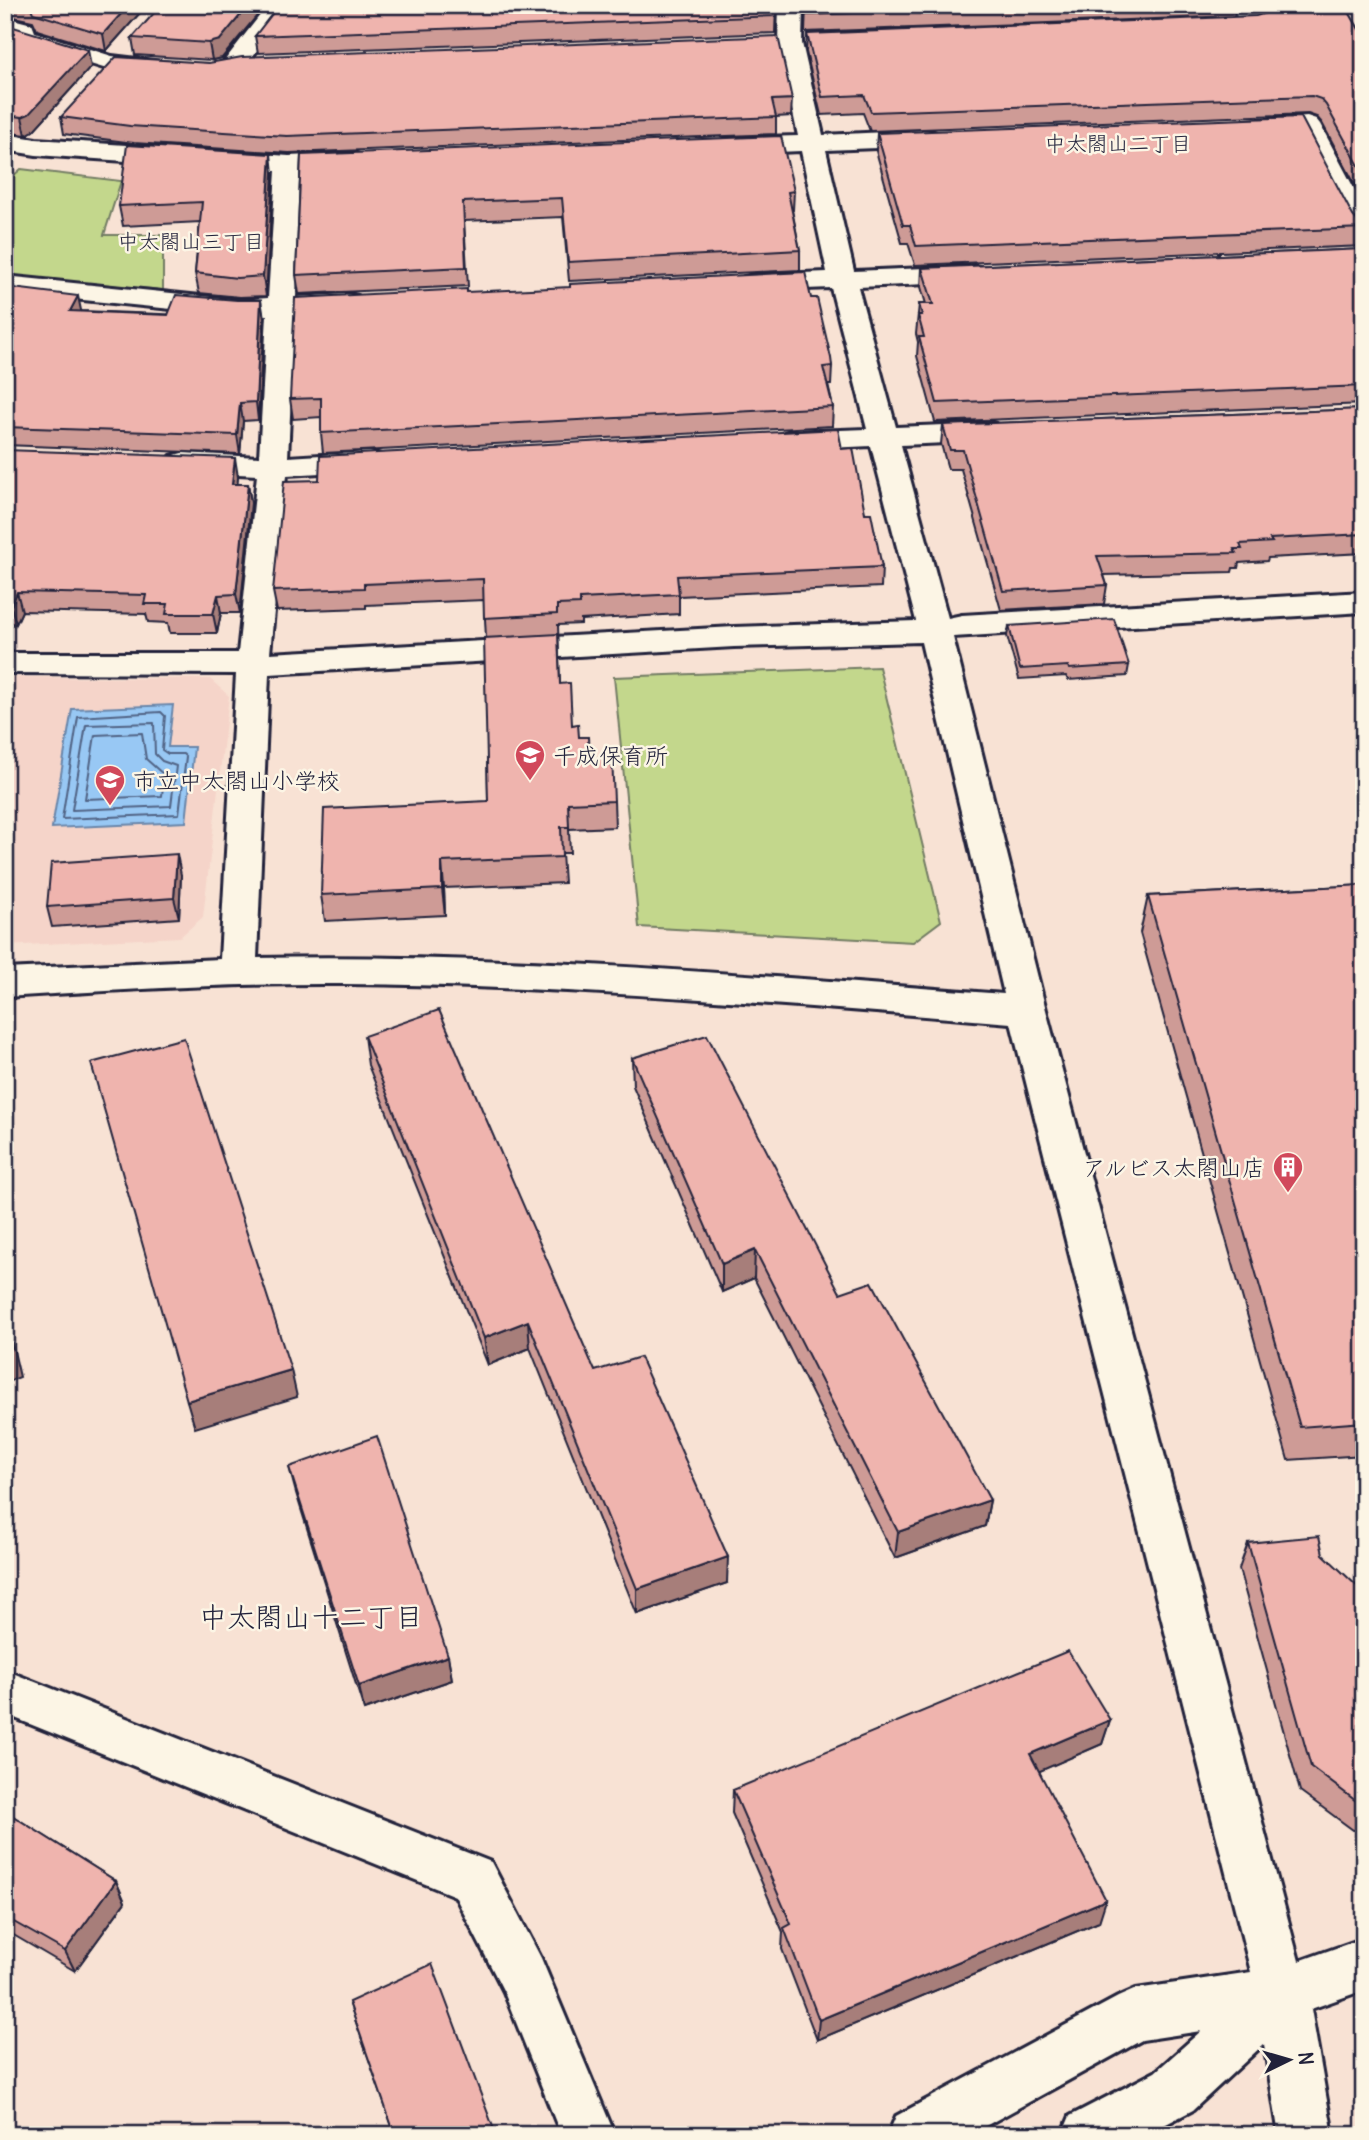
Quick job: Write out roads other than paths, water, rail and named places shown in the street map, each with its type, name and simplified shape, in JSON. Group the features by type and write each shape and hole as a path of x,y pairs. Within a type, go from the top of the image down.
{"street":[{"path":"23,26 110,62 227,66 280,5"},
{"path":"791,5 790,43 842,278 935,631 1027,1010 1282,1993 1306,2135"},
{"path":"1185,27 1253,24 1243,5"},
{"path":"94,81 128,43"},
{"path":"1224,127 1307,124 1364,233"},
{"path":"5,168 44,138"},
{"path":"5,142 44,138 289,164 372,161"},
{"path":"703,148 945,138"},
{"path":"239,972 253,664 273,467 289,164"},
{"path":"735,284 999,272"},
{"path":"5,284 240,307 377,301"},
{"path":"761,442 1024,430"},
{"path":"150,461 273,467 397,459"},
{"path":"5,663 253,664 734,637 935,631 962,625 1364,602"},
{"path":"5,983 170,972 389,971 629,980 1027,1010"},
{"path":"5,1692 133,1739 321,1819 473,1879 523,1976 588,2135"},
{"path":"915,2135 1136,2015 1282,1993 1364,1964"},
{"path":"1089,2135 1174,2091 1282,1993"}],"water":[{"path":"173,705 168,747 194,747 186,822 52,828 72,709"}],"place":[{"name":"千成保育所","path":"530,782"},
{"name":"市立中太閤山小学校","path":"110,807"},
{"name":"アルビス太閤山店","path":"1288,1194"}],"district":[{"name":"中太閤山二丁目","path":"1118,143"},
{"name":"中太閤山三丁目","path":"191,241"},
{"name":"中太閤山十二丁目","path":"311,1617"}]}
